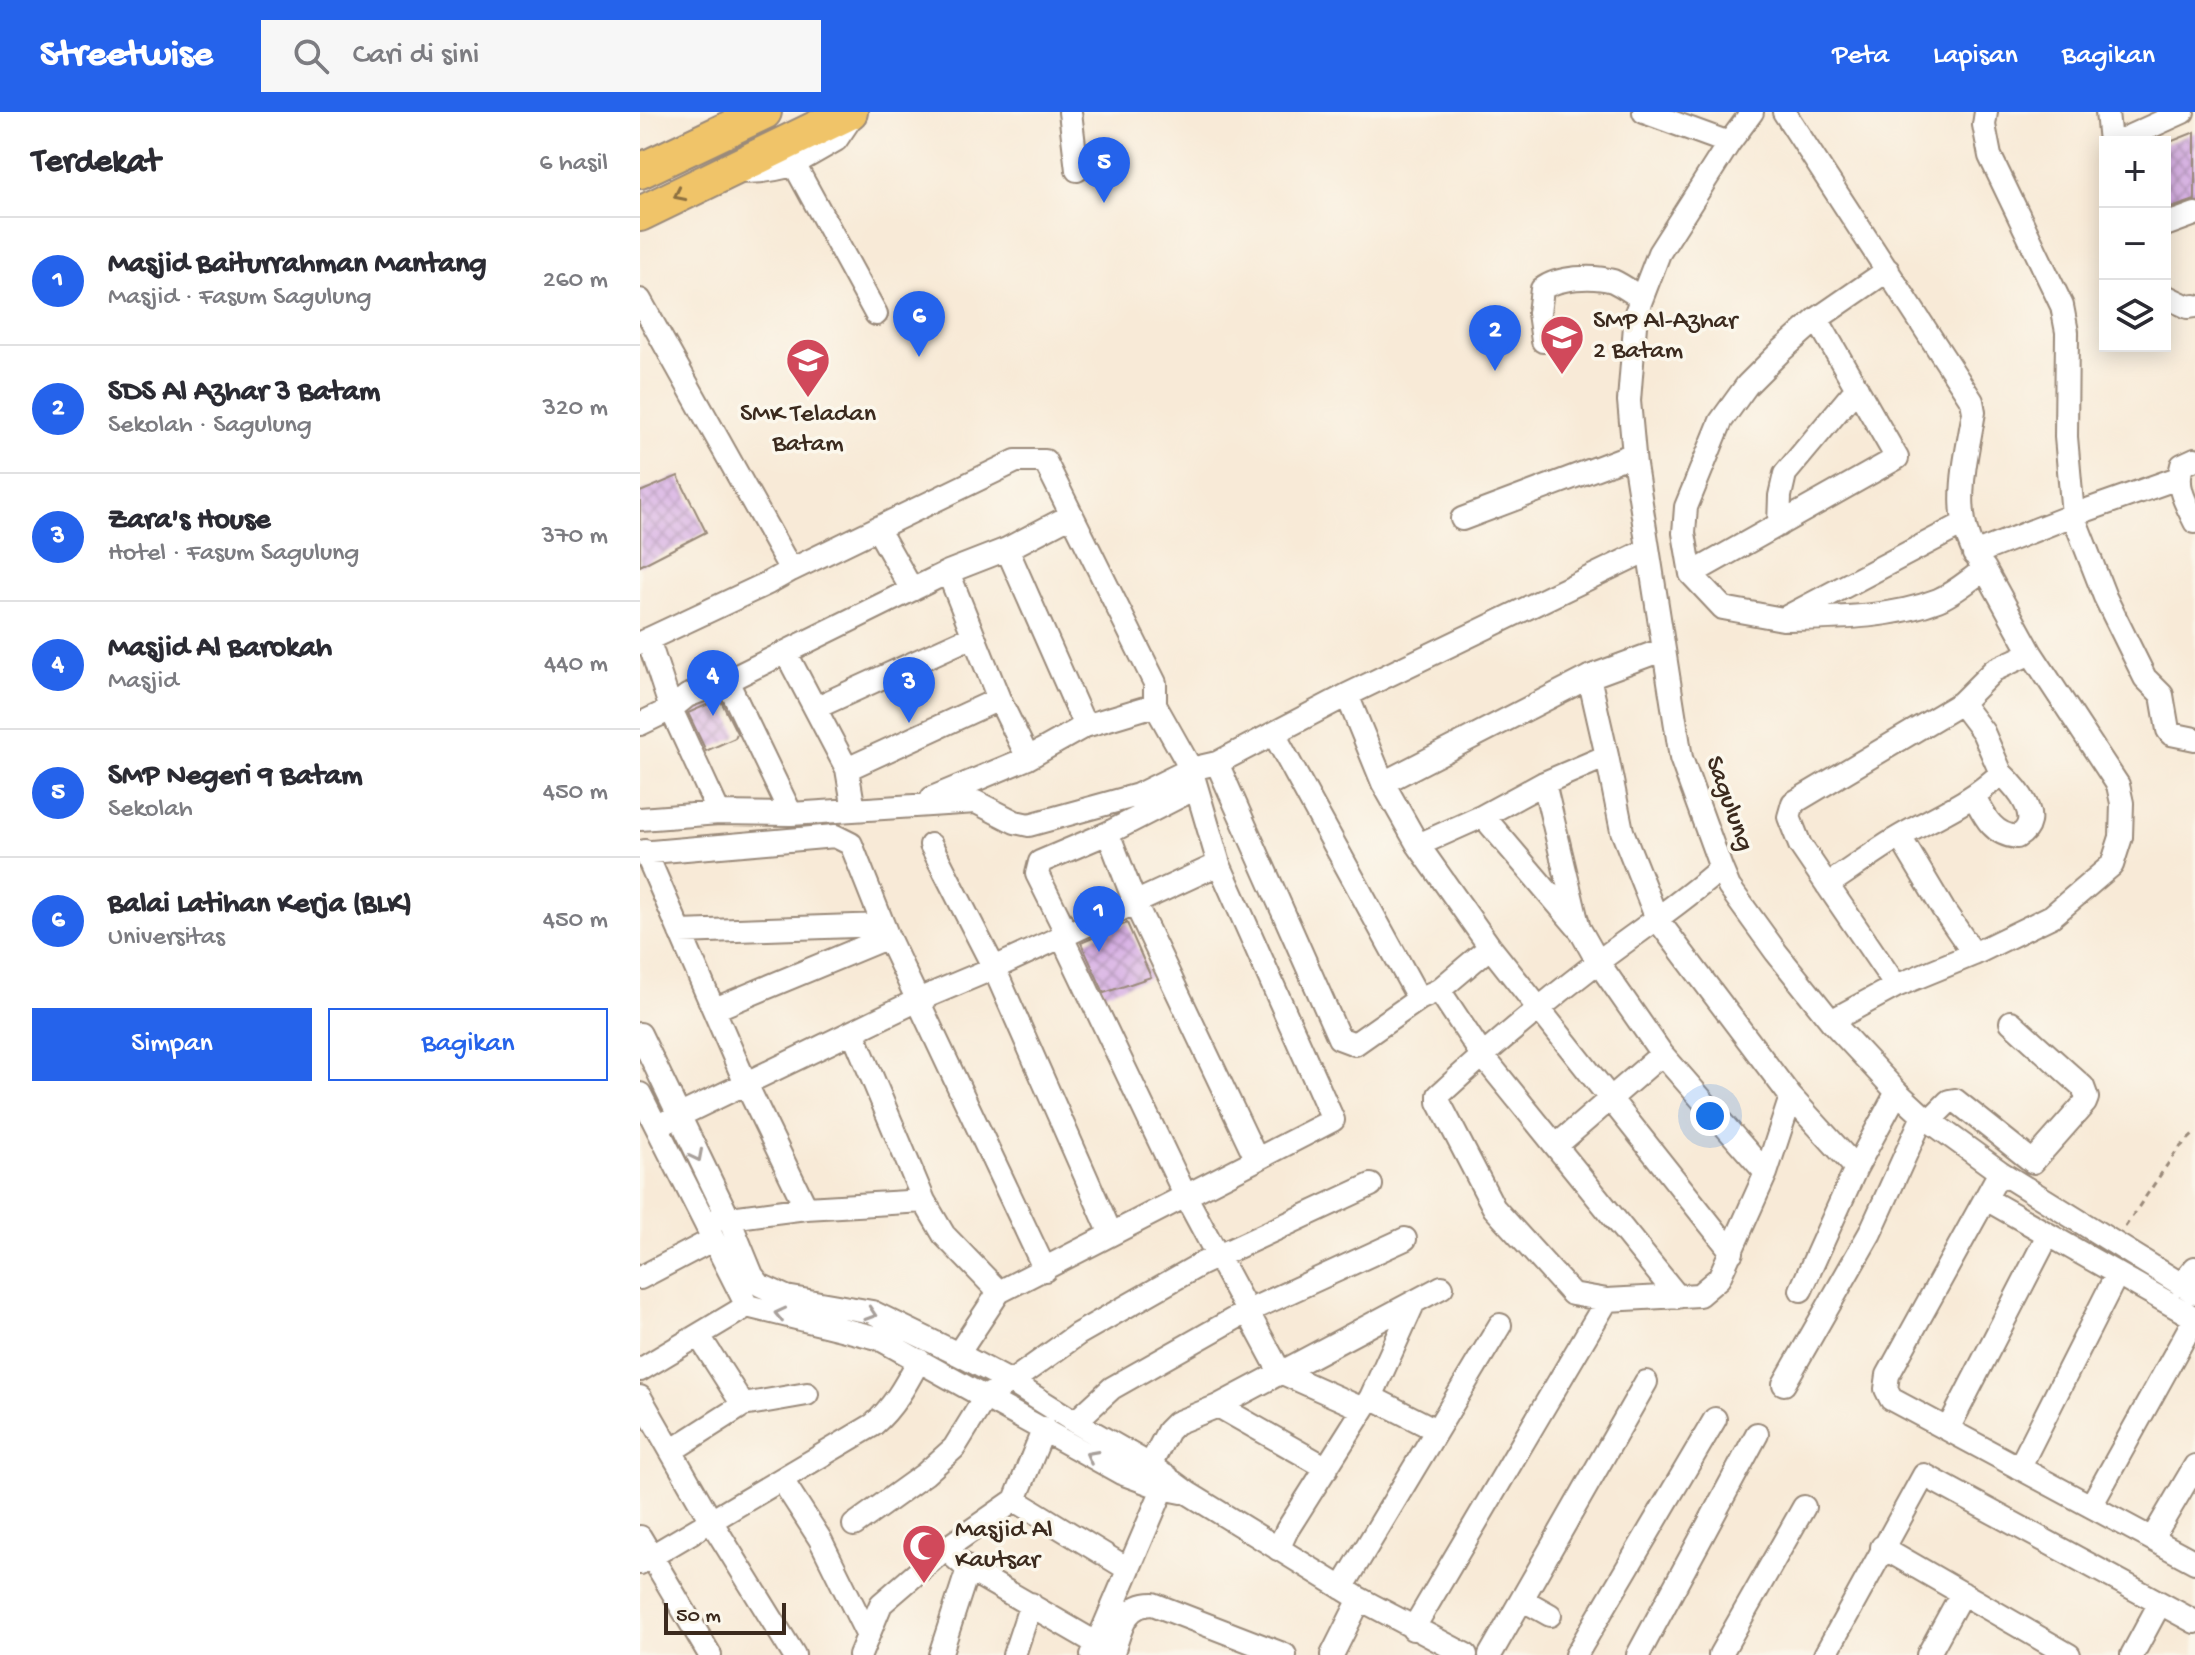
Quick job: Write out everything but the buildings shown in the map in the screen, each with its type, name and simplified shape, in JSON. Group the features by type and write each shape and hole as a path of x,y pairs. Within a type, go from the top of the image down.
{"highway":[{"path":"640,214 852,112"},
{"path":"640,171 744,116"}],"street":[{"path":"732,170 754,173 775,171 794,164 836,140 852,112"},
{"path":"1070,112 1077,170"},
{"path":"1644,112 1729,143"},
{"name":"Sagulung","path":"1752,112 1659,253 1636,313 1629,401 1647,550 1681,758 1721,868 1729,887 1766,939 1831,1021 1897,1092 1926,1118 2000,1172 2113,1243 2190,1282"},
{"path":"1784,112 1972,401 1974,412 1961,487 1963,524 1980,562 2031,653 2118,785 2122,803 2121,837 2112,865 2052,916 1974,954 1896,986 1831,1021"},
{"path":"1986,112 1984,125 1990,156 2062,306 2067,332 2066,437 2073,515 2105,597 2145,678 2162,695 2168,730 2171,734 2195,739"},
{"path":"2107,112 2109,136"},
{"path":"2130,136 2183,112"},
{"path":"794,164 876,314"},
{"path":"2171,223 2195,214"},
{"path":"1888,270 1817,319 1747,385 1721,421 1686,507 1684,533 1691,574 1723,608 1783,619 1830,618 1908,609 1941,598 1980,562 2073,515 2178,478"},
{"path":"1543,341 1539,298 1542,289 1549,283 1587,278 1613,281 1641,298"},
{"path":"2171,299 2188,307 2195,306"},
{"path":"640,300 791,570"},
{"path":"1691,574 1897,458 1817,319"},
{"path":"1779,525 1785,474 1857,388"},
{"path":"1462,519 1634,454"},
{"path":"2195,459 2182,465 2178,478 2181,493 2195,522"},
{"path":"719,813 671,709 644,641 1016,461 1045,461 1155,683 1155,705 1193,779 1219,864 1333,1120 999,1292 958,1354"},
{"path":"640,724 671,709 687,696 727,681 948,572 1007,549 1072,515"},
{"path":"1783,619 1963,524"},
{"path":"877,528 912,590"},
{"path":"1007,549 1085,726"},
{"path":"1436,1430 1280,1372 1186,1197 1064,934 1037,874 1037,866 1108,833 1217,763 1347,695 1647,550"},
{"path":"948,572 999,699 1028,758"},
{"path":"815,708 973,636"},
{"path":"1383,783 1589,677 1662,650"},
{"path":"786,653 847,769 854,810"},
{"path":"1896,986 1800,845 1789,817 1793,803 1961,703 1994,670 2031,653"},
{"path":"1589,677 1622,831 1657,919 1791,1097 1856,1168"},
{"path":"727,681 791,814"},
{"path":"1347,695 1383,783 1418,845 1490,947 1732,1252"},
{"path":"847,769 999,699"},
{"path":"1961,703 1983,732 2001,773 2017,787 2028,808 2029,823 2017,837 2000,833 1991,825 1974,796"},
{"path":"918,804 1028,758 1085,726 1155,705"},
{"path":"1274,734 1429,994 1557,1145 1678,1297"},
{"path":"1418,845 1483,816 1544,783 1607,756"},
{"path":"1217,763 1339,1038 1355,1044 1429,994 1490,947"},
{"path":"1827,885 1900,837 1974,796 2001,773"},
{"path":"640,819 719,813 791,814 976,802 1015,822 1029,825 1193,779"},
{"path":"1544,783 1580,930"},
{"path":"1483,816 1580,930 1598,962 1662,1054 1766,1173"},
{"path":"1108,833 1135,903 1256,1158"},
{"path":"806,1208 746,1084 642,852 835,836 851,844 885,931 1045,1270"},
{"path":"1900,837 1974,954"},
{"path":"931,845 994,968 1111,1234"},
{"path":"657,1127 678,1114 918,1000 1219,864"},
{"path":"1721,868 1482,1055 1439,1095 1439,1102 1494,1208 1572,1294 1607,1300 1699,1295 1719,1278 1766,1173 1791,1097"},
{"path":"680,932 885,931"},
{"path":"715,1009 885,931"},
{"path":"2011,1022 2083,1087 2087,1098 2033,1162 2019,1184"},
{"path":"853,1032 924,1201 944,1235 999,1292"},
{"path":"640,1034 729,1219 720,1243 641,1274"},
{"path":"1557,1145 1662,1054"},
{"path":"1801,1290 1856,1168 1897,1092"},
{"path":"640,1094 720,1243 747,1306"},
{"path":"1784,1384 1870,1233 1926,1118 1955,1100 2033,1162"},
{"path":"2000,1172 1888,1375 1886,1389 1891,1399 2195,1562"},
{"path":"854,1525 925,1474 954,1448 986,1396 1078,1334 1218,1256 1371,1185"},
{"path":"1986,1199 2195,1318 2091,1506"},
{"path":"729,1219 806,1208 924,1201"},
{"path":"720,1243 729,1219"},
{"path":"1948,1429 2048,1235"},
{"path":"1075,1422 1112,1388 1248,1311 1405,1239"},
{"path":"720,1243 768,1291 872,1312 1011,1382 1155,1478"},
{"path":"2019,1468 2117,1274"},
{"path":"1100,1651 1128,1569 1168,1431 1176,1423 1218,1406 1442,1287"},
{"path":"1413,1629 1607,1300"},
{"path":"1278,1549 1367,1403 1414,1302"},
{"path":"640,1370 747,1306 878,1338 1044,1428 1078,1450 1188,1493 1351,1593 1466,1655"},
{"path":"1332,1655 1351,1593 1436,1430 1500,1325"},
{"path":"699,1336 743,1405"},
{"path":"646,1560 873,1425 885,1414 919,1360"},
{"path":"1490,1655 1646,1382"},
{"path":"671,1451 743,1405 807,1394"},
{"path":"640,1397 711,1521 794,1655"},
{"path":"1218,1406 1327,1468"},
{"path":"1576,1655 1715,1419"},
{"path":"863,1645 881,1604 945,1549 1015,1500 1044,1428"},
{"path":"1638,1655 1757,1434"},
{"path":"2152,1539 2195,1466"},
{"path":"1825,1655 1924,1475 2195,1622"},
{"path":"782,1480 820,1539 863,1645"},
{"path":"1015,1500 1128,1569"},
{"path":"1720,1655 1804,1507"},
{"path":"640,1537 646,1560 710,1655"},
{"path":"1882,1547 2069,1655"},
{"path":"945,1549 968,1569 1031,1604 1100,1651"},
{"path":"940,1655 968,1569"},
{"path":"1928,1655 1962,1593"},
{"path":"1523,1600 1550,1615"},
{"path":"2132,1655 2160,1603"},
{"path":"1014,1655 1031,1604"},
{"path":"1100,1651 1135,1607 1153,1604 1285,1655"}],"path":[{"path":"2113,1243 2178,1149 2195,1133"}],"place":[{"name":"SMP Negeri 9 Batam","path":"1104,203"},
{"name":"Balai Latihan Kerja (BLK)","path":"919,357"},
{"name":"SDS Al Azhar 3 Batam","path":"1495,371"},
{"name":"SMP Al-Azhar 2 Batam","path":"1562,376"},
{"name":"SMK Teladan Batam","path":"808,399"},
{"name":"Masjid Al Barokah","path":"713,716"},
{"name":"Zara's House","path":"909,723"},
{"name":"Masjid Baiturrahman Mantang","path":"1099,952"},
{"name":"Masjid Al Kautsar","path":"924,1585"}]}
